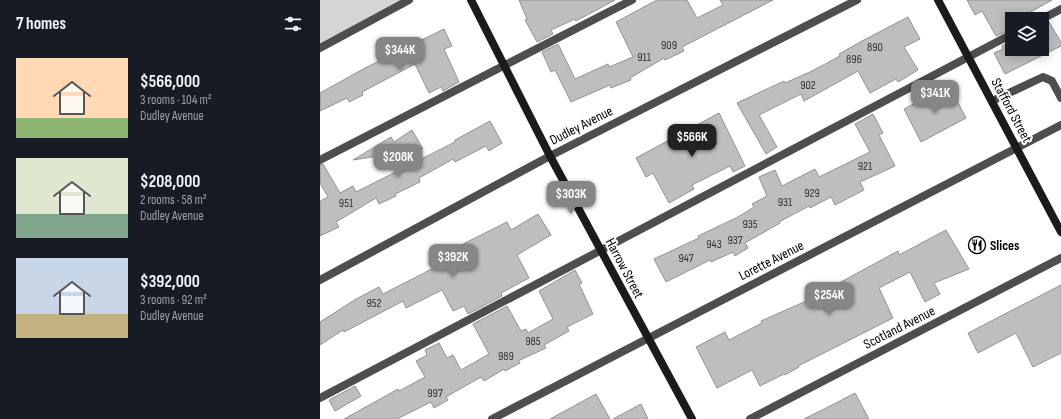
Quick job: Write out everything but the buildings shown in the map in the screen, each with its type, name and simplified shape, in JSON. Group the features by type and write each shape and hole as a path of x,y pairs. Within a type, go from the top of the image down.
{"street":[{"path":"320,48 409,0"},
{"name":"Harrow Street","path":"471,0 550,156 647,339 692,419"},
{"path":"320,160 632,0"},
{"name":"Dudley Avenue","path":"320,280 550,156 857,0"},
{"name":"Stafford Street","path":"938,0 1061,232"},
{"path":"1049,15 1061,9"},
{"path":"320,398 1005,38"},
{"path":"992,101 1043,77 1052,81 1061,98"},
{"name":"Lorette Avenue","path":"492,419 1061,125"},
{"name":"Scotland Avenue","path":"750,419 1061,258"}],"shaded area":[{"path":"320,0 409,0 320,48"}],"place":[{"name":"Slices","path":"977,245"}]}
